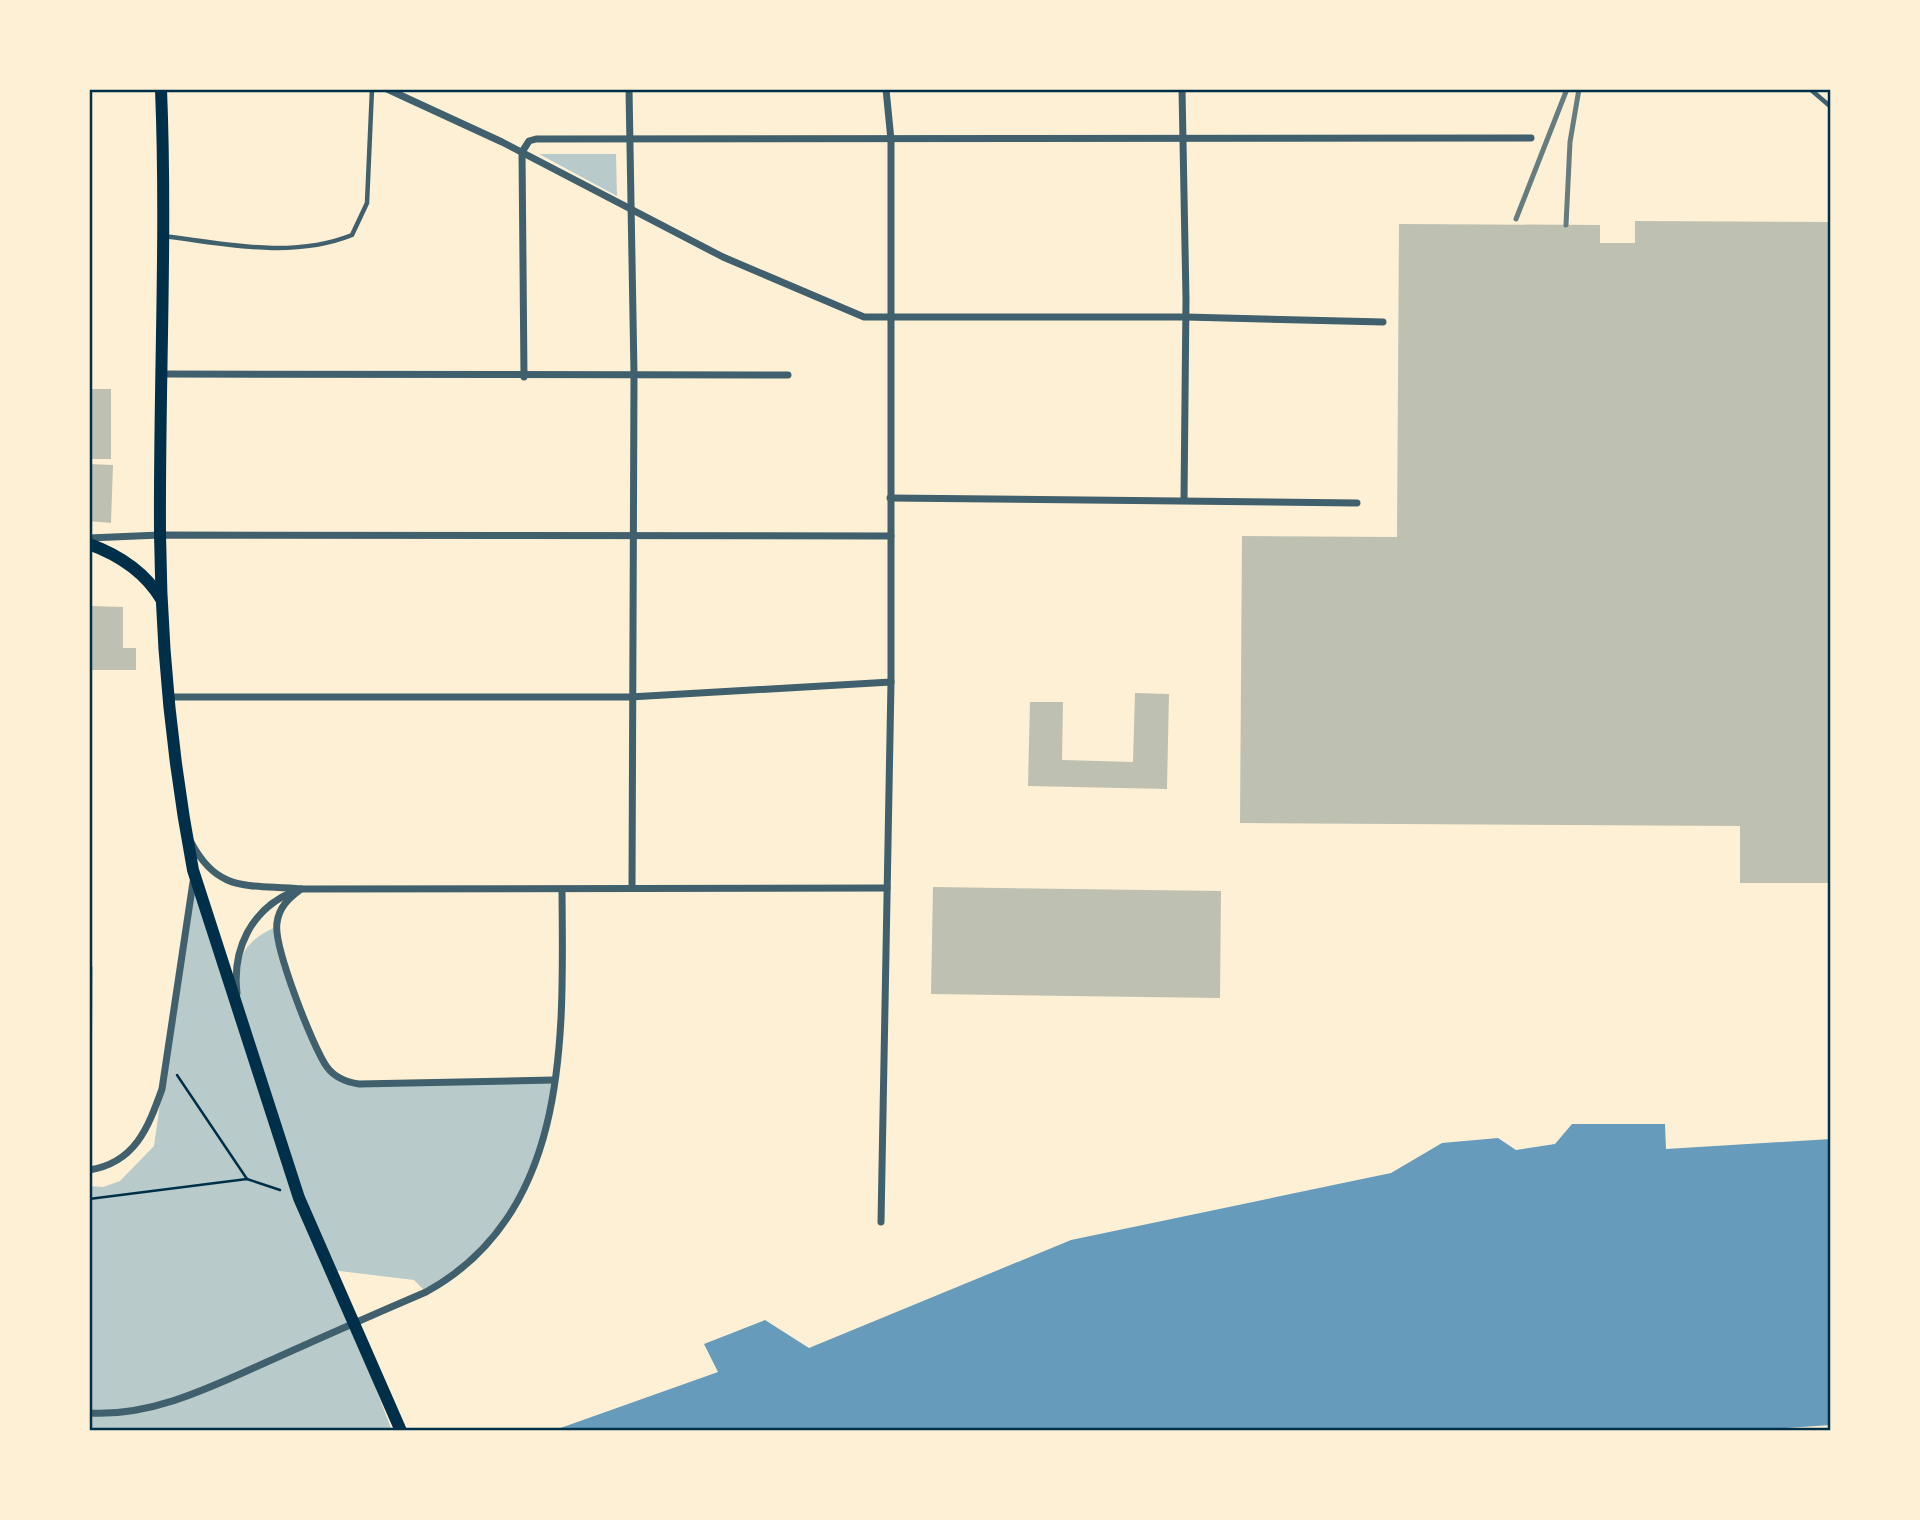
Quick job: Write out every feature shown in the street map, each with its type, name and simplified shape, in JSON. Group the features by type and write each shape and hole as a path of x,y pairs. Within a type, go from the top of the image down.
{"main road":[{"path":"163,94 160,535 168,697 186,832 194,870 299,1198 401,1431"},
{"path":"89,544 127,563 142,574 163,602"}],"street":[{"path":"387,89 522,152 723,257 854,314 891,318 1186,317 1383,322"},
{"path":"629,89 634,374 630,698 632,887"},
{"path":"881,1222 891,682 891,140 886,89"},
{"path":"1182,89 1186,317 1184,500"},
{"path":"524,377 522,152 529,141 536,139 1531,138"},
{"path":"163,374 524,377 634,374 788,375"},
{"path":"890,498 1357,503"},
{"path":"89,538 160,535 891,536"},
{"path":"168,697 630,698 891,682"},
{"path":"186,832 205,866 223,880 301,889 887,888"},
{"path":"89,1170 106,1167 135,1148 146,1134 162,1089 192,903 194,870"},
{"path":"239,1011 235,972 248,929 256,917 277,899 301,889"},
{"path":"301,889 283,904 276,927 279,948 318,1052 337,1077 359,1084 553,1080"},
{"path":"89,1413 120,1413 192,1393 426,1292 445,1282 480,1253 517,1206 540,1157 553,1080 561,1007 562,889"}],"lane":[{"path":"163,235 256,249 328,244 352,235 367,203 372,89"},
{"path":"1811,89 1831,107"}],"path":[{"path":"166,1057 198,1109 247,1179"},
{"path":"89,1199 247,1179 299,1198"}],"shaded area":[{"path":"539,154 616,154 617,196"},
{"path":"193,870 238,1006 237,980 241,958 253,941 276,927 279,948 327,1068 347,1083 529,1084 553,1080 539,1157 517,1206 480,1253 426,1292 414,1280 331,1270 392,1431 89,1431 89,1186 103,1187 120,1181 154,1146"}],"water":[{"path":"1572,1124 1665,1124 1666,1149 1831,1139 1831,1425 1738,1431 552,1431 718,1372 704,1344 765,1320 809,1348 1071,1240 1391,1173 1442,1143 1498,1138 1516,1150 1555,1144"}],"building":[{"path":"1635,221 1831,222 1831,883 1740,883 1740,826 1240,823 1242,536 1397,537 1399,224 1600,225 1600,243 1635,243"},
{"path":"89,389 111,389 111,459 89,459"},
{"path":"89,464 113,465 111,523 89,521"},
{"path":"89,606 123,607 123,648 136,648 136,670 89,670"},
{"path":"1135,693 1169,694 1167,789 1028,786 1030,702 1063,702 1062,760 1133,762"},
{"path":"933,887 1221,891 1220,998 931,994"},
{"path":"89,966 93,966 92,1042 89,1042"}],"railway":[{"path":"1516,219 1567,89"},
{"path":"1566,225 1570,142 1579,89"}]}
